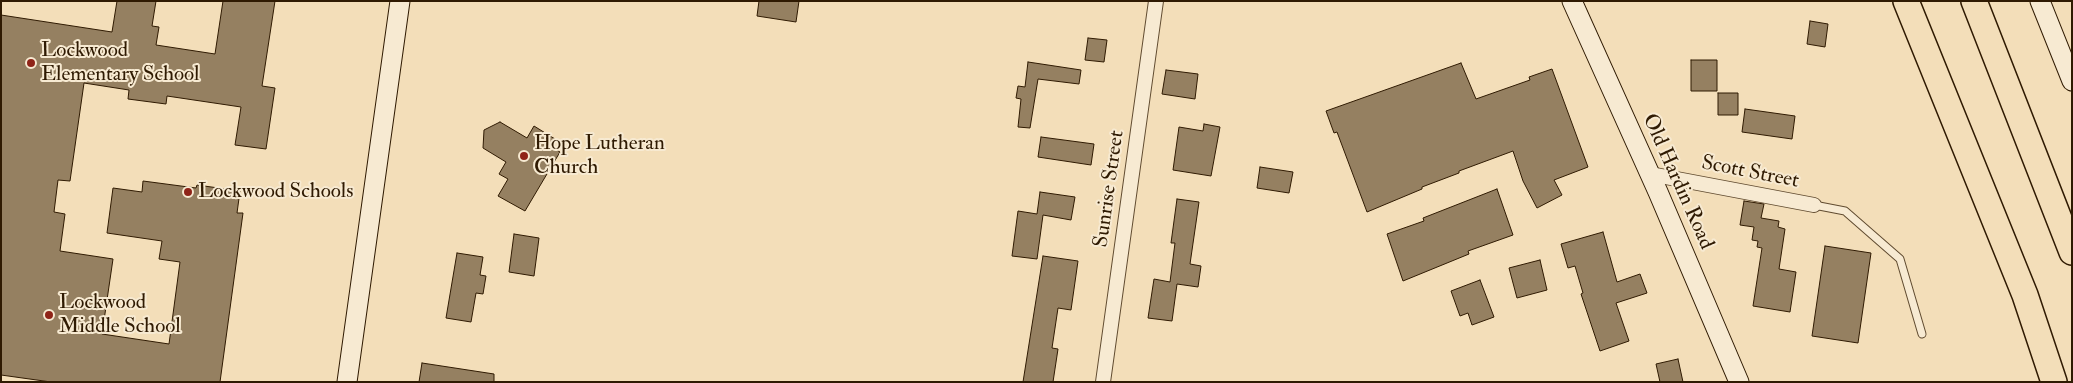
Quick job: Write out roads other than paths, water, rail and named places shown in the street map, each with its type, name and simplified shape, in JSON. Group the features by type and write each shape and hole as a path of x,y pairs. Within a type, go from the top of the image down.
{"highway":[{"path":"1906,1 2025,295 2054,382"},
{"path":"1974,1 2072,252"}],"street":[{"path":"347,382 400,1"},
{"name":"Sunrise Street","path":"1104,382 1156,1"},
{"name":"Old Hardin Road","path":"1572,1 1650,174 1739,382"},
{"path":"2040,1 2072,81"},
{"name":"Scott Street","path":"1650,174 1814,205"}],"lane":[{"path":"1814,205 1845,211 1900,259 1922,334"}],"place":[{"name":"Lockwood Elementary School","path":"31,63"},
{"name":"Hope Lutheran Church","path":"524,156"},
{"name":"Lockwood Schools","path":"188,192"},
{"name":"Lockwood Middle School","path":"49,315"}]}
